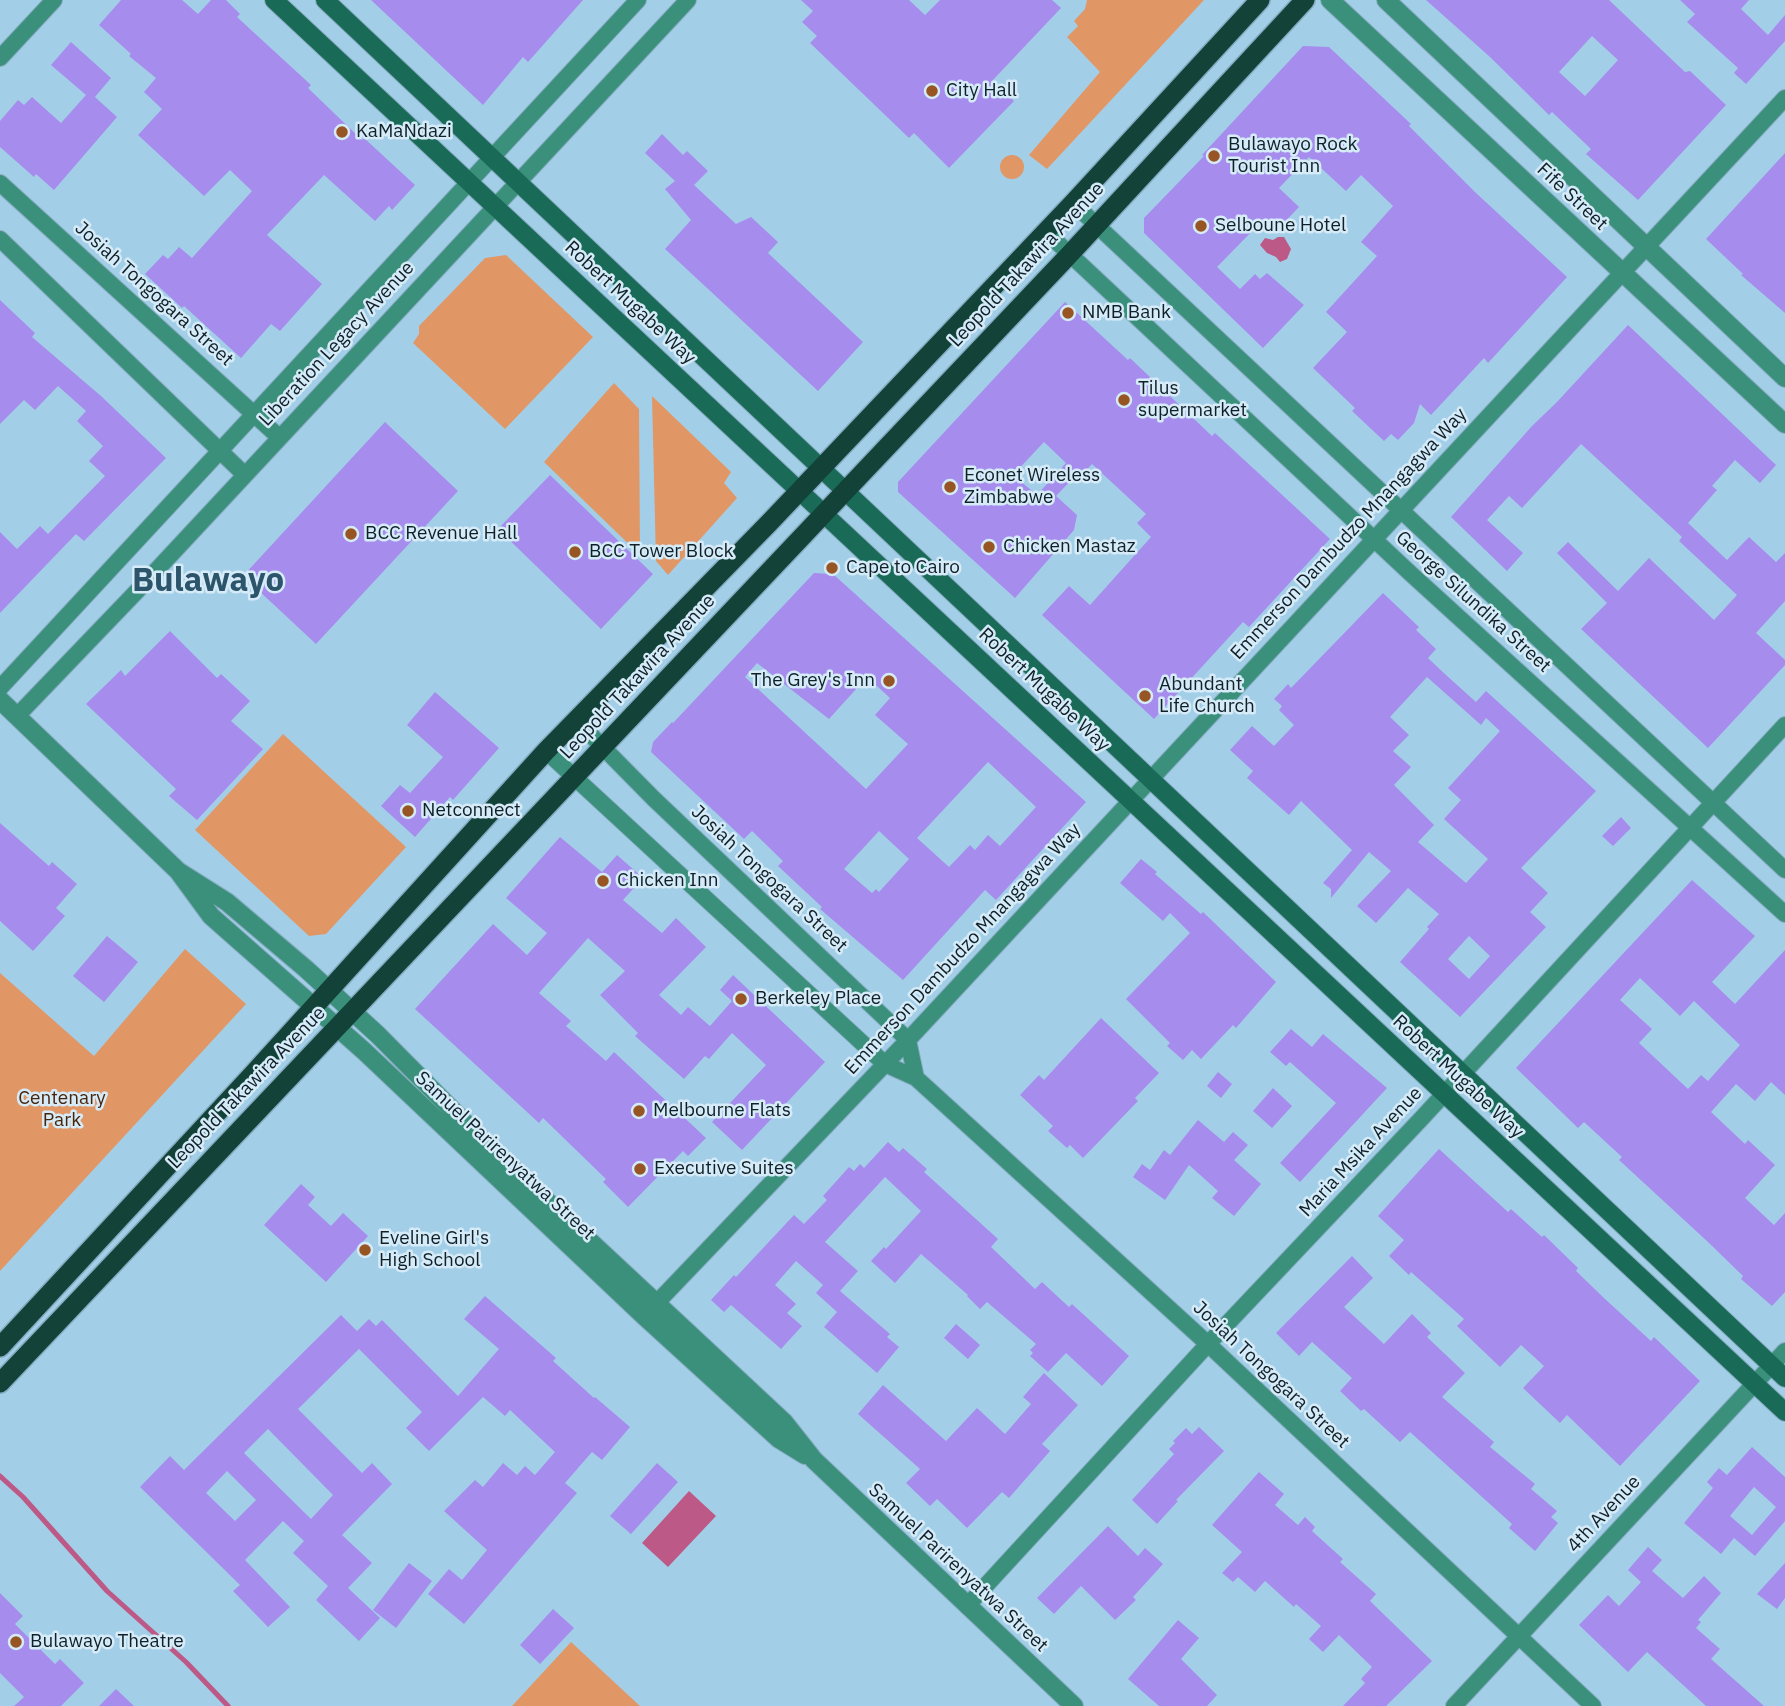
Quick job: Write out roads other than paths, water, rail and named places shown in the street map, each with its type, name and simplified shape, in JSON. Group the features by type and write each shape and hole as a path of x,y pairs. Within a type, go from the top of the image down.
{"highway":[{"name":"Leopold Takawira Avenue","path":"0,1348 546,751 800,490 1073,203 1260,0"},
{"name":"Leopold Takawira Avenue","path":"0,1383 1069,255 1305,0"}],"main road":[{"name":"Robert Mugabe Way","path":"274,0 1785,1412"},
{"name":"Robert Mugabe Way","path":"325,0 1778,1372"}],"street":[{"path":"0,58 54,0"},
{"name":"Liberation Legacy Avenue","path":"0,688 638,0"},
{"name":"Liberation Legacy Avenue","path":"17,716 688,0"},
{"name":"Fife Street","path":"1330,0 1785,424"},
{"name":"Fife Street","path":"1385,0 1785,378"},
{"name":"Emmerson Dambudzo Mnangagwa Way","path":"650,1310 908,1040 1785,98"},
{"name":"Josiah Tongogara Street","path":"0,183 279,437"},
{"name":"George Silundika Street","path":"1073,203 1785,870"},
{"name":"George Silundika Street","path":"1045,231 1374,539 1785,914"},
{"path":"0,239 245,475"},
{"name":"Samuel Parirenyatwa Street","path":"0,700 177,871 211,916 650,1310"},
{"name":"Josiah Tongogara Street","path":"576,720 654,799 908,1040"},
{"name":"Maria Msika Avenue","path":"967,1606 1785,725"},
{"name":"Josiah Tongogara Street","path":"546,751 885,1064 916,1078 1208,1344 1593,1706"},
{"name":"Samuel Parirenyatwa Street","path":"177,871 227,902 352,1011 779,1439 814,1461 1074,1706"},
{"path":"908,1040 916,1078"},
{"name":"4th Avenue","path":"1454,1706 1755,1384 1778,1372 1785,1351"}],"waterway":[{"path":"0,1476 23,1497 107,1591 186,1662 228,1706"}],"place":[{"name":"City Hall","path":"932,91"},
{"name":"KaMaNdazi","path":"342,132"},
{"name":"Bulawayo Rock Tourist Inn","path":"1214,156"},
{"name":"Selboune Hotel","path":"1201,226"},
{"name":"NMB Bank","path":"1068,313"},
{"name":"Tilus supermarket","path":"1124,400"},
{"name":"Econet Wireless Zimbabwe","path":"950,487"},
{"name":"BCC Revenue Hall","path":"351,534"},
{"name":"Chicken Mastaz","path":"989,547"},
{"name":"BCC Tower Block","path":"575,552"},
{"name":"Cape to Cairo","path":"832,568"},
{"name":"The Grey's Inn","path":"889,681"},
{"name":"Abundant Life Church","path":"1145,696"},
{"name":"Netconnect","path":"408,811"},
{"name":"Chicken Inn","path":"603,881"},
{"name":"Berkeley Place","path":"741,999"},
{"name":"Melbourne Flats","path":"639,1111"},
{"name":"Executive Suites","path":"640,1169"},
{"name":"Eveline Girl's High School","path":"365,1250"},
{"name":"Bulawayo Theatre","path":"16,1642"}],"district":[{"name":"Bulawayo","path":"208,581"}],"park label":[{"name":"Centenary Park","path":"62,1110"}]}
